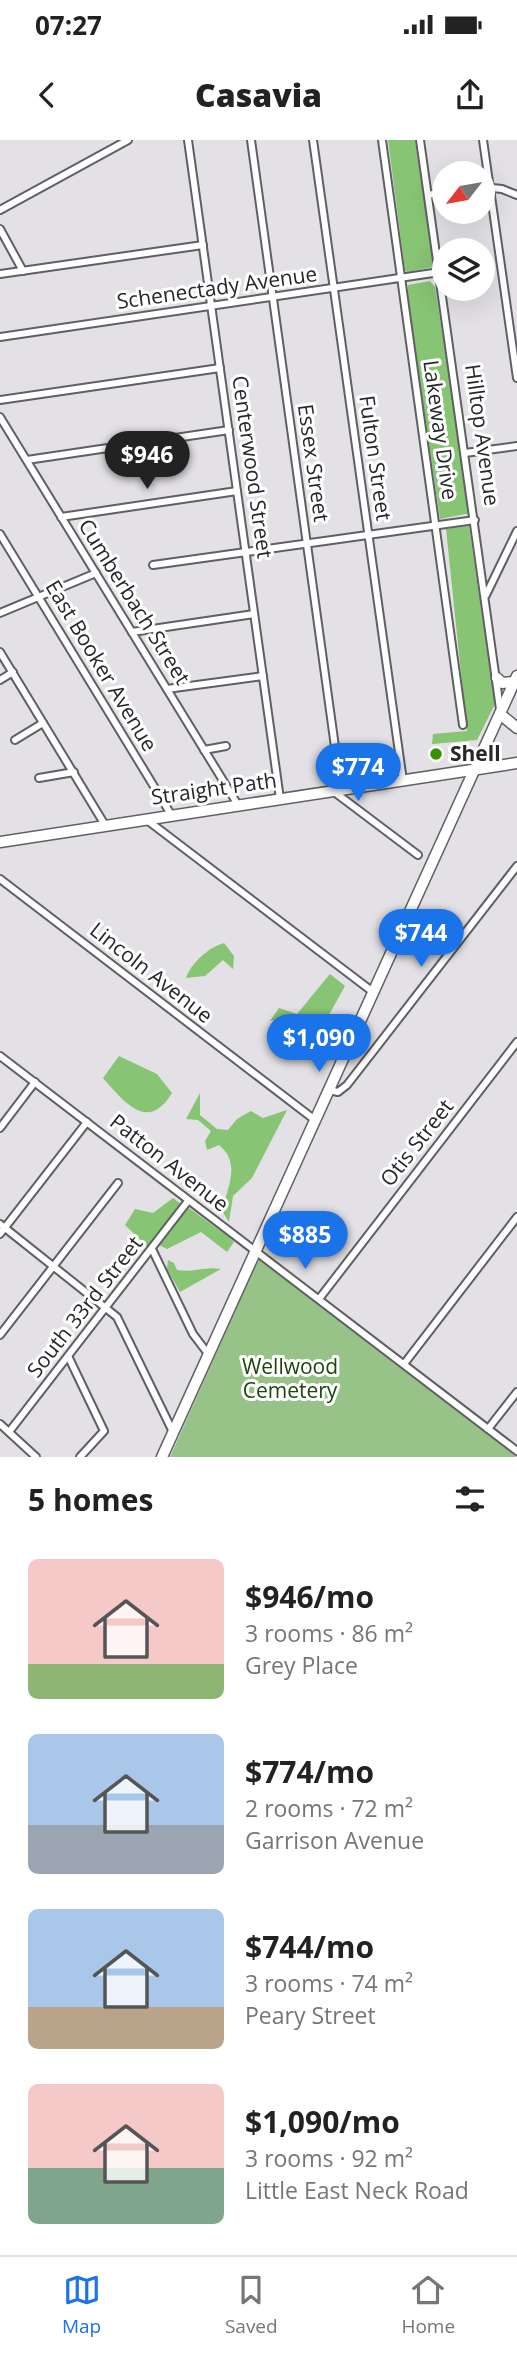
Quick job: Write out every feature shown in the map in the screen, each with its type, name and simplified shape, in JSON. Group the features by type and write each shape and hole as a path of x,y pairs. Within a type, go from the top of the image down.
{"main road":[{"path":"497,678 502,683 516,679"},
{"path":"162,1457 516,679"},
{"path":"500,714 517,728"},
{"name":"Straight Path","path":"0,842 517,763"}],"street":[{"path":"0,210 128,140"},
{"name":"Centerwood Street","path":"188,140 280,799"},
{"name":"Essex Street","path":"251,140 307,544 337,790"},
{"name":"Fulton Street","path":"313,140 403,781"},
{"name":"Lakeway Drive","path":"382,140 463,725"},
{"name":"Hilltop Avenue","path":"420,140 435,238"},
{"path":"483,140 484,161"},
{"path":"495,189 517,195"},
{"path":"428,195 432,194"},
{"path":"492,224 517,378"},
{"path":"0,229 23,271"},
{"path":"0,274 203,245"},
{"name":"Schenectady Avenue","path":"0,337 432,273"},
{"name":"Hilltop Avenue","path":"444,301 500,714"},
{"path":"0,400 220,368"},
{"name":"Cumberbach Street","path":"0,417 238,805"},
{"path":"27,460 229,430"},
{"path":"465,453 517,446"},
{"path":"61,517 237,491"},
{"path":"153,565 475,520"},
{"path":"485,597 517,531"},
{"name":"East Booker Avenue","path":"0,534 172,816"},
{"path":"0,613 96,573"},
{"path":"132,632 254,614"},
{"path":"0,652 105,825"},
{"path":"0,680 13,672"},
{"path":"167,689 263,676"},
{"path":"15,740 43,723"},
{"path":"204,750 226,746"},
{"path":"38,778 74,772"},
{"path":"337,790 418,855"},
{"path":"145,819 373,992"},
{"path":"329,1090 338,1092 347,1085 517,866"},
{"name":"Lincoln Avenue","path":"0,879 315,1120"},
{"name":"Otis Street","path":"320,1298 517,1042"},
{"name":"Patton Avenue","path":"0,1056 517,1451"},
{"path":"0,1128 35,1083"},
{"path":"87,1122 2,1229 53,1265 117,1317 173,1433"},
{"path":"0,1335 118,1183"},
{"name":"South 33rd Street","path":"9,1432 108,1308 188,1201"},
{"path":"404,1364 517,1217"},
{"path":"152,1249 193,1334 209,1355"},
{"path":"69,1358 104,1431 80,1457"},
{"path":"488,1429 517,1392"},
{"path":"0,1424 36,1457"}],"green space":[{"path":"388,140 415,140 432,254 432,267 407,272"},
{"path":"430,281 432,301 437,301 471,513 440,519 408,285"},
{"path":"469,526 495,704 477,740 432,744 433,734 467,731 446,529"},
{"path":"224,943 234,956 233,969 223,960 205,976 186,978 201,956"},
{"path":"330,974 345,986 310,1049 302,1049 279,1019 270,1021 279,1008 297,1014"},
{"path":"119,1056 157,1074 172,1093 163,1105 154,1111 137,1110 103,1078"},
{"path":"200,1093 200,1115 217,1129 228,1130 237,1119 251,1111 263,1118 287,1110 252,1178 233,1196 229,1222 222,1211 231,1175 230,1159 219,1145 207,1150 205,1141 211,1131 198,1120 186,1119"},
{"path":"173,1198 181,1204 148,1247 125,1225 135,1209 153,1213"},
{"path":"189,1208 234,1242 227,1252 201,1232 167,1249 157,1244"},
{"path":"168,1260 174,1263 177,1270 221,1269 180,1292 167,1269"},
{"name":"Wellwood Cemetery","path":"258,1260 263,1260 517,1457 170,1457"}],"place":[{"name":"Shell","path":"436,754"}]}
